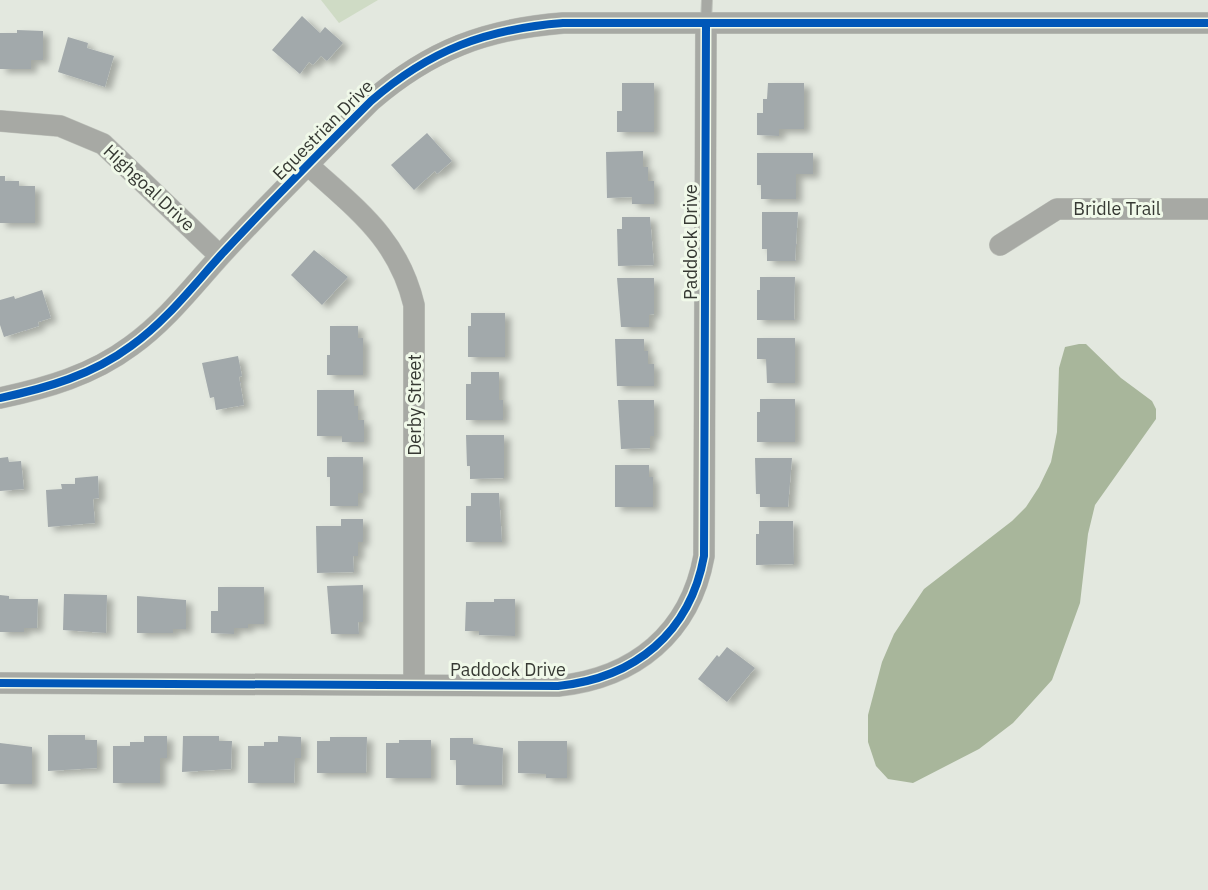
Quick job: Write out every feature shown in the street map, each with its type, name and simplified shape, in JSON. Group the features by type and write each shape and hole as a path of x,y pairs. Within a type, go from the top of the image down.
{"street":[{"name":"Equestrian Drive","path":"0,398 42,389 71,378 104,364 130,347 169,314 220,256 393,82 449,48 477,37 526,26 563,23 1202,22"},
{"name":"Paddock Drive","path":"0,683 558,686 604,678 637,661 654,647 677,624 695,590 702,571 705,541 706,23"},
{"name":"Highgoal Drive","path":"0,121 60,126 103,144 220,256"},
{"name":"Derby Street","path":"308,165 383,237 406,274 414,305 414,685"},
{"name":"Bridle Trail","path":"1000,245 1058,208 1208,209"}],"lane":[{"path":"706,23 707,0"}],"shaded area":[{"path":"321,0 378,0 339,23"},
{"path":"1086,344 1121,378 1152,401 1156,409 1156,419 1095,505 1088,534 1080,603 1052,680 1013,723 979,749 913,783 888,779 876,766 868,742 868,715 882,662 894,634 924,589 1012,521 1026,507 1039,487 1051,462 1057,432 1059,368 1065,347"}],"building":[{"path":"302,16 320,33 325,27 343,43 327,61 321,56 313,65 309,62 300,74 272,50"},
{"path":"17,30 43,31 43,60 31,60 31,69 0,69 0,33 17,33"},
{"path":"68,37 88,43 87,48 114,56 105,87 58,72"},
{"path":"622,83 654,83 654,132 617,132 617,111 622,111"},
{"path":"768,83 804,83 804,129 779,129 779,136 757,135 757,113 763,113 763,99 767,99"},
{"path":"427,133 452,161 437,174 435,171 414,190 391,165"},
{"path":"643,151 643,167 648,167 648,181 654,181 654,204 632,204 632,197 607,198 606,152"},
{"path":"757,153 813,153 813,174 796,174 796,199 761,199 761,185 757,185"},
{"path":"0,176 5,176 5,181 19,181 19,186 35,186 35,223 0,223"},
{"path":"762,212 798,212 795,261 767,261 767,249 762,249"},
{"path":"622,217 650,217 654,265 618,266 617,229 622,229"},
{"path":"314,250 348,277 322,305 291,275"},
{"path":"760,277 795,277 794,320 757,320 757,290 760,290"},
{"path":"617,278 654,278 654,314 649,315 649,327 621,327"},
{"path":"42,290 51,318 38,322 39,326 4,337 0,325 0,300 14,296 15,299"},
{"path":"471,313 505,313 505,357 468,357 468,326 471,326"},
{"path":"330,326 358,326 358,338 363,338 363,375 327,375"},
{"path":"757,338 795,338 795,383 767,383 766,359 757,359"},
{"path":"615,339 644,339 644,351 648,351 648,364 654,364 654,386 617,386"},
{"path":"238,356 244,405 216,410 214,397 210,398 202,363"},
{"path":"471,372 499,372 499,400 503,400 503,420 466,420 466,384 471,384"},
{"path":"317,390 354,390 354,406 358,406 358,420 364,420 364,442 342,442 342,436 317,436"},
{"path":"760,399 795,399 795,442 757,442 757,412 760,412"},
{"path":"618,400 654,400 654,436 650,436 650,448 621,449"},
{"path":"466,435 504,435 504,478 470,479 470,466 467,466"},
{"path":"8,457 9,462 21,461 24,489 0,491 0,458"},
{"path":"327,457 363,457 363,493 358,493 358,506 330,506"},
{"path":"755,458 792,458 788,507 760,507 760,494 756,494"},
{"path":"615,465 649,465 649,477 653,477 653,507 615,507"},
{"path":"98,476 99,498 93,499 95,523 48,527 46,490 62,489 61,484 75,484 75,478"},
{"path":"471,493 499,493 502,542 466,542 466,506 471,506"},
{"path":"341,519 363,519 363,542 358,542 358,556 353,556 354,572 317,573 316,526 341,526"},
{"path":"759,521 793,521 794,564 756,565 756,534 759,534"},
{"path":"363,585 363,622 358,622 359,634 331,634 327,586"},
{"path":"218,587 264,587 264,624 248,624 248,628 234,628 234,634 211,633 211,611 218,611"},
{"path":"64,594 107,595 106,633 63,630"},
{"path":"0,595 9,596 9,599 38,599 37,628 24,628 24,632 0,632"},
{"path":"137,596 186,600 186,629 173,629 173,633 137,633"},
{"path":"494,599 515,599 515,636 479,635 479,631 465,631 466,602 494,602"},
{"path":"727,647 755,668 727,702 698,679 717,655 719,657"},
{"path":"48,735 85,735 85,740 97,740 97,768 48,771"},
{"path":"144,736 167,736 167,758 160,758 160,783 113,783 113,746 130,746 130,742 144,742"},
{"path":"183,736 219,736 219,741 232,741 231,769 182,772"},
{"path":"278,736 301,737 301,758 295,758 294,783 248,783 248,746 264,746 264,742 278,742"},
{"path":"330,737 367,737 366,773 317,773 317,741 330,741"},
{"path":"450,738 473,738 473,744 503,748 502,785 456,785 456,760 450,760"},
{"path":"399,740 431,740 431,778 386,778 386,743 399,743"},
{"path":"518,741 567,741 567,778 546,778 546,774 518,773"},
{"path":"0,743 32,747 32,784 0,784"}],"cycle path":[{"path":"0,398 35,390 85,373 131,346 167,315 258,216 371,101 393,83 437,55 484,37 535,26 563,23 1208,23"},
{"path":"0,683 558,686 586,681 611,673 634,662 655,647 672,629 686,608 697,583 704,556 706,23"}]}
